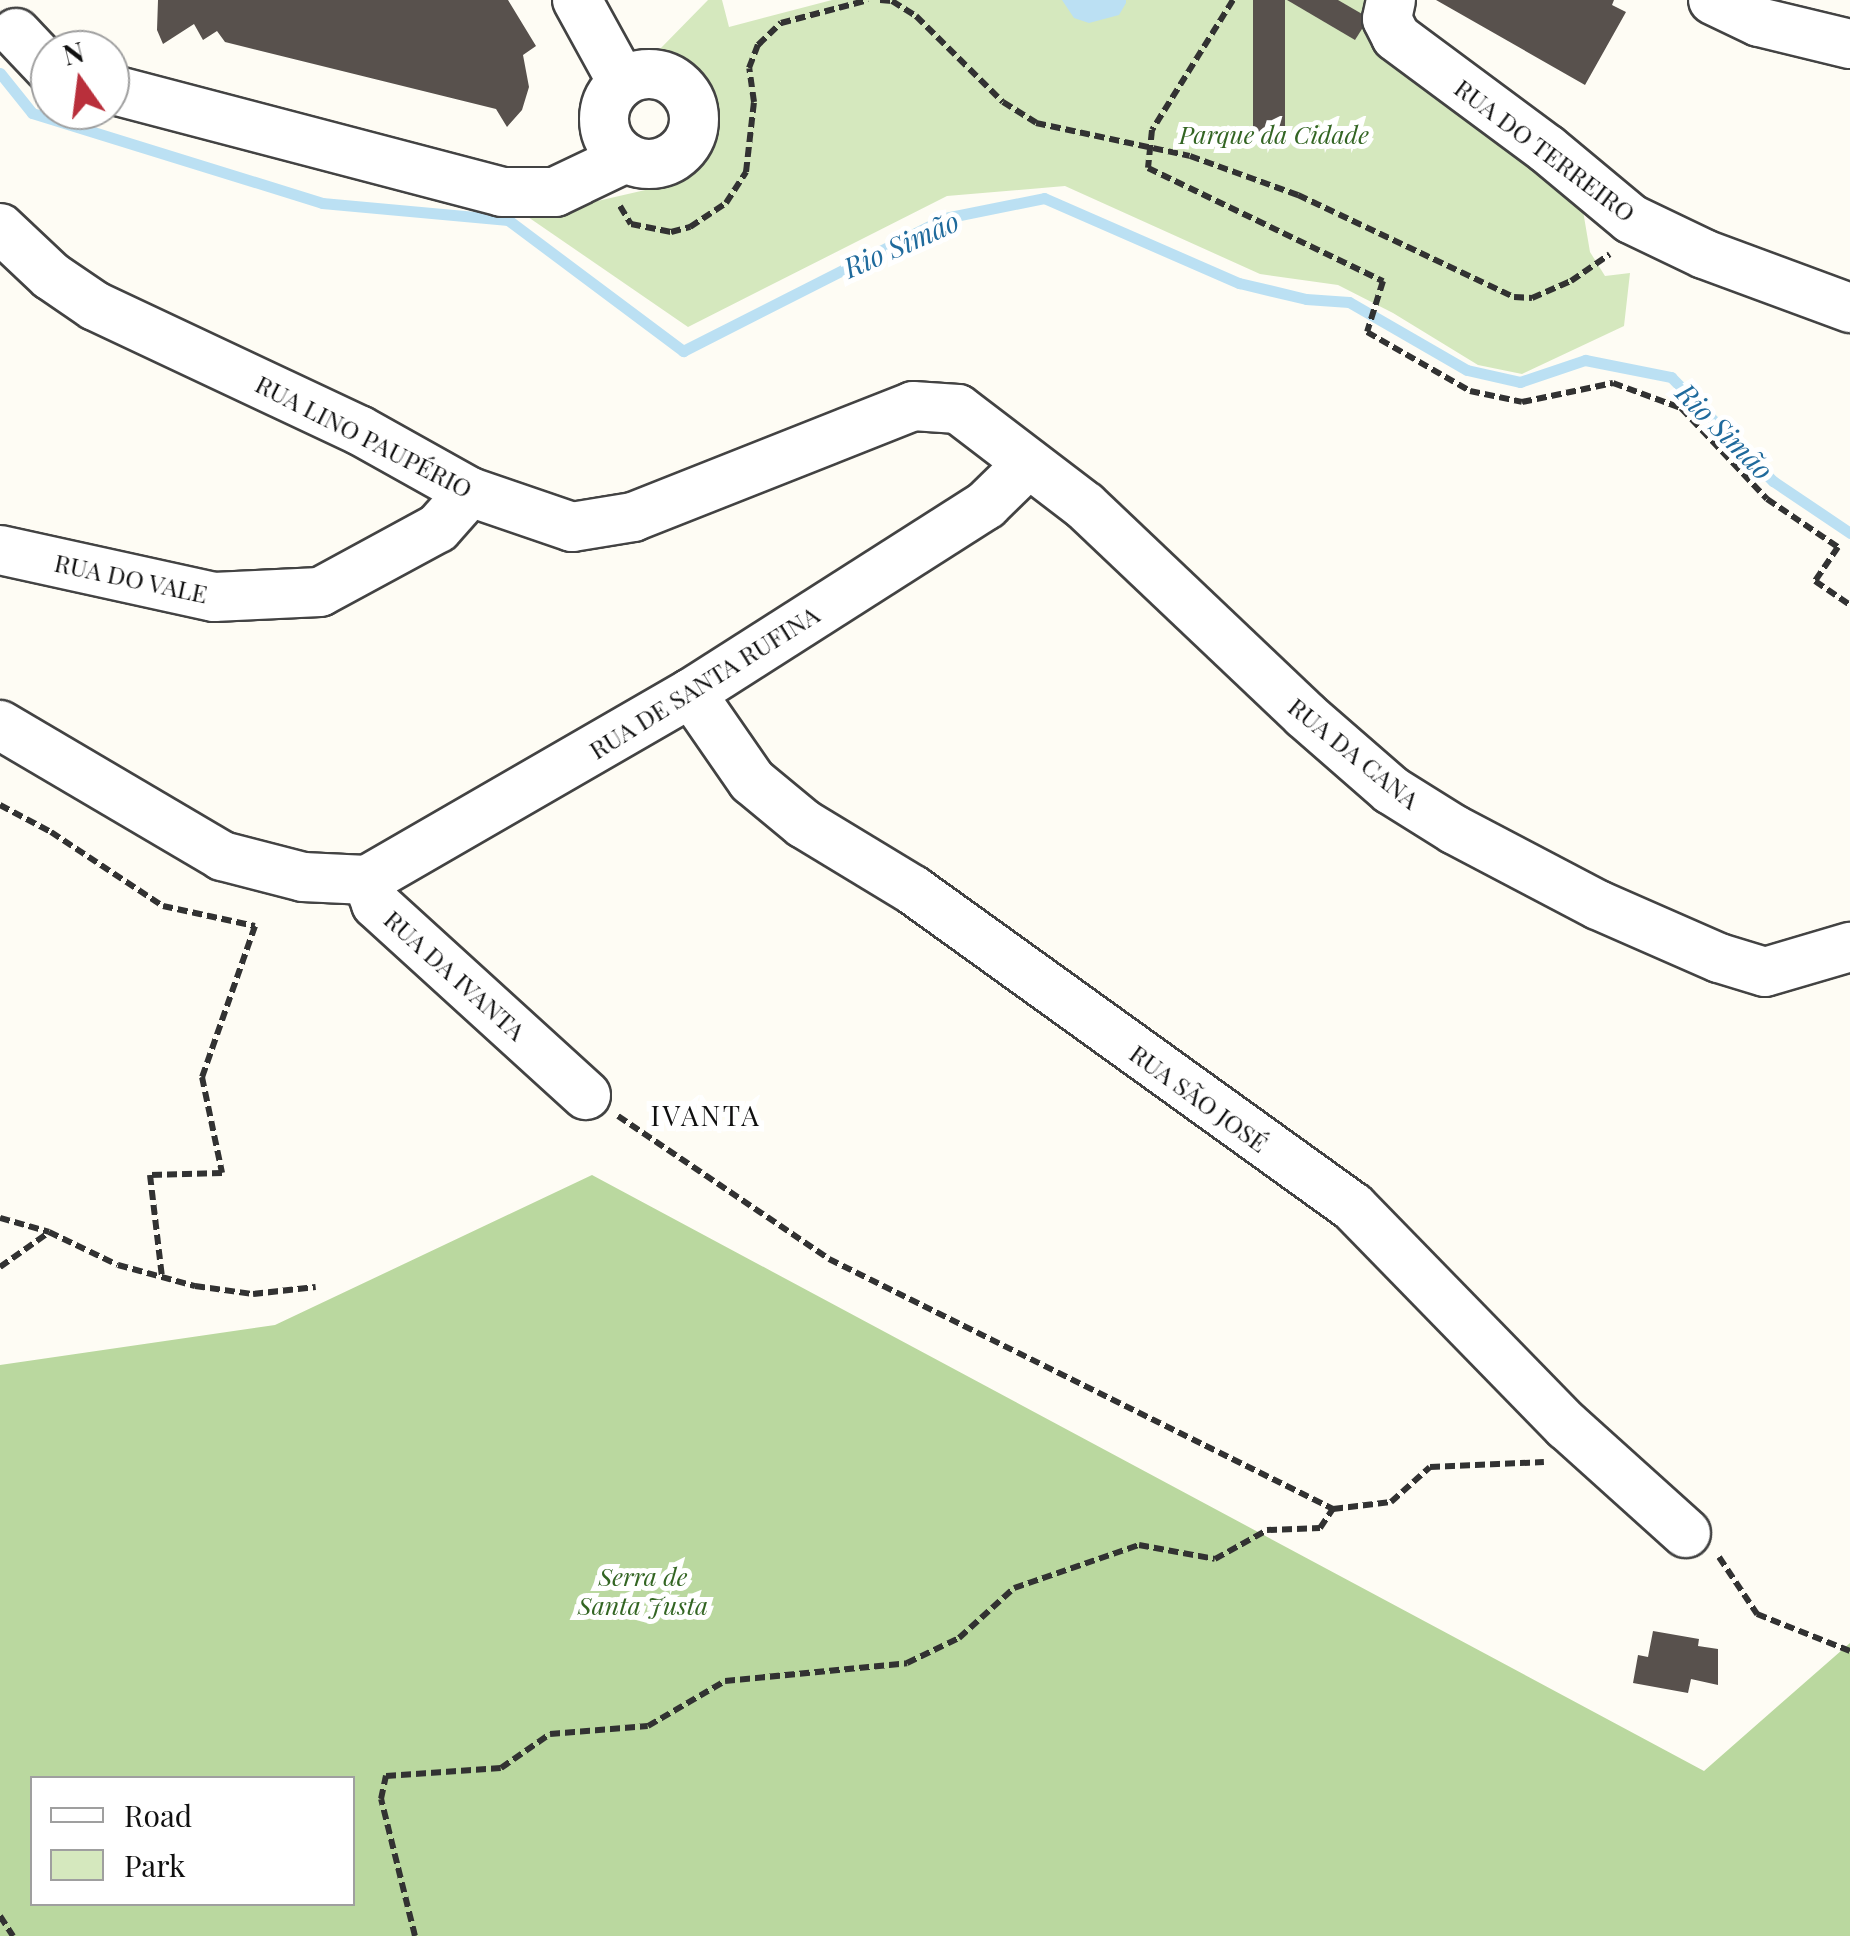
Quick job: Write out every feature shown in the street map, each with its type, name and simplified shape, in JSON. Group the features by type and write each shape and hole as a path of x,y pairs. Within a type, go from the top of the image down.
{"street":[{"path":"577,0 622,82"},
{"name":"RUA DO TERREIRO","path":"1391,0 1388,19 1396,37 1547,149 1631,219 1704,254 1850,308"},
{"path":"1713,0 1759,22 1850,44"},
{"path":"16,34 30,48"},
{"path":"130,93 502,192 555,192 619,162 655,164 670,160 690,139 694,109 678,84 650,74 622,82 612,93 604,122 619,162"},
{"name":"RUA LINO PAUPÉRIO","path":"0,228 50,276 96,306 359,430 470,492 572,526 633,517 913,406 958,409 1028,464"},
{"name":"RUA DE SANTA RUFINA","path":"367,880 691,693 986,505 1028,464"},
{"name":"RUA DA CANA","path":"1028,464 1086,506 1304,716 1391,790 1455,830 1598,905 1719,958 1765,972 1850,946"},
{"name":"RUA DO VALE","path":"0,550 214,597 320,592 438,528 470,492"},
{"name":"RUA SÃO JOSÉ","path":"691,693 752,780 804,824 913,890 1353,1207 1567,1426 1686,1533"},
{"path":"0,725 222,856 303,877 367,880"},
{"name":"RUA DA IVANTA","path":"367,880 376,904 586,1095"}],"path":[{"path":"619,162 620,209 631,224 671,232 690,227 726,203 746,172 754,102 749,68 766,35 781,23 868,0"},
{"path":"880,0 892,1 916,16 1003,102 1036,123 1190,156 1298,195 1514,297 1532,298 1570,282 1647,226"},
{"path":"1233,0 1152,130 1148,168 1383,280 1367,332 1470,391 1522,402 1613,383 1681,408 1766,499 1838,548 1815,581 1850,605"},
{"path":"0,805 51,832 163,906 256,926 202,1077 222,1173 150,1175 162,1277"},
{"path":"586,1095 829,1259 1333,1509 1391,1502 1430,1467 1570,1461 1567,1426"},
{"path":"0,1218 49,1232 118,1264 162,1277 253,1294 316,1287"},
{"path":"0,1267 49,1232"},
{"path":"415,1936 381,1799 386,1776 501,1768 550,1734 648,1726 724,1681 906,1663 959,1638 1014,1588 1139,1545 1215,1559 1266,1530 1320,1528 1333,1509"},
{"path":"1686,1533 1713,1548 1757,1614 1850,1651"},
{"path":"0,1916 13,1936"}],"green space":[{"name":"Parque da Cidade","path":"708,0 722,0 729,27 832,0 1368,0 1362,11 1369,18 1581,199 1590,252 1605,276 1630,273 1624,326 1522,374 1478,365 1338,285 1260,274 1065,186 947,196 688,327 528,217 667,185 691,174 708,154 717,129 716,102 704,78 684,60 658,51"},
{"name":"Serra de Santa Justa","path":"592,1175 1704,1771 1850,1643 1850,1936 0,1936 0,1365 275,1325"}],"water":[{"path":"1062,0 1126,3 1119,15 1089,23 1074,18"}],"building":[{"path":"158,0 508,0 536,46 523,55 529,87 522,110 507,127 496,109 225,42 217,31 203,40 194,24 163,44 157,30"},
{"path":"1253,0 1285,0 1285,137 1253,137"},
{"path":"1287,0 1338,0 1369,18 1355,40"},
{"path":"1436,0 1614,0 1612,5 1626,12 1585,85"},
{"path":"1653,1631 1699,1639 1698,1646 1718,1649 1718,1685 1691,1679 1688,1693 1633,1683 1638,1655 1648,1657"}],"waterway":[{"name":"Rio Simão","path":"0,73 32,113 322,203 508,220 683,351 945,218 1044,198 1239,283 1306,299 1349,302 1467,370 1520,382 1585,360 1671,377 1773,481 1850,533"}],"district":[{"name":"IVANTA","path":"706,1115"}]}
